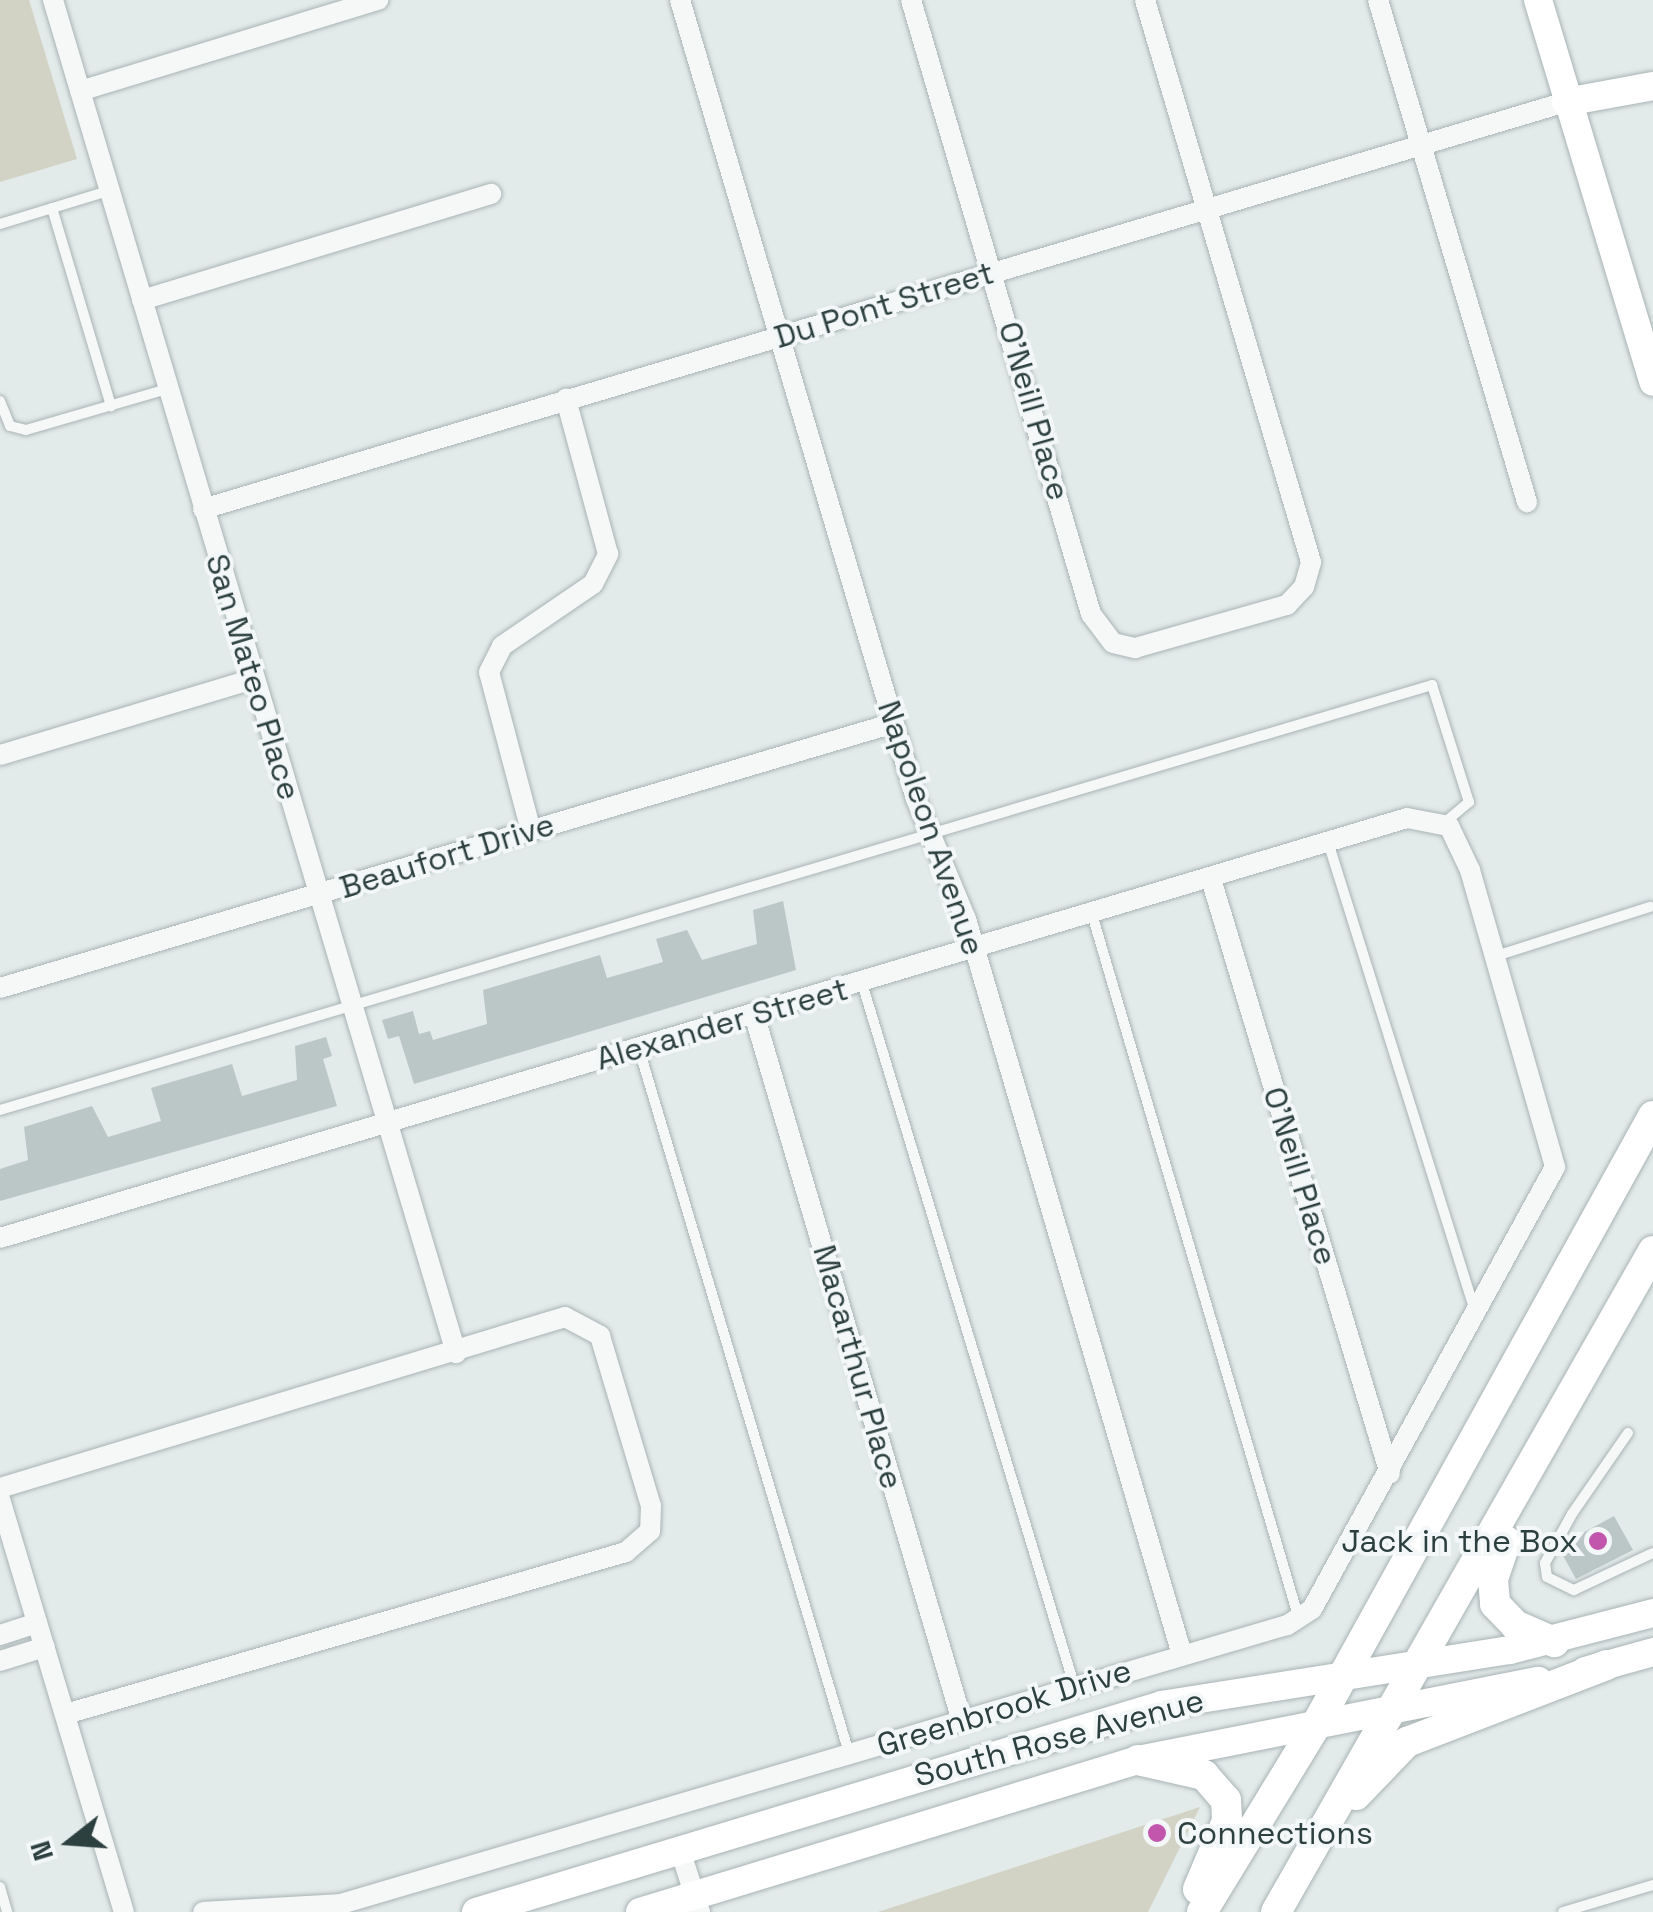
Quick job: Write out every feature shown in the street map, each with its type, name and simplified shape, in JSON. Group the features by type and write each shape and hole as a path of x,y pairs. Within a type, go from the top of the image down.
{"main road":[{"path":"1538,0 1653,382"},
{"path":"1566,102 1653,86"},
{"path":"1202,1912 1316,1724 1653,1116"},
{"path":"1276,1912 1538,1461 1653,1251"},
{"path":"1607,1336 1653,1272"},
{"path":"1538,1461 1497,1561 1493,1594 1503,1616 1554,1642"},
{"name":"South Rose Avenue","path":"476,1912 1162,1706 1344,1671 1554,1642 1653,1613"},
{"name":"South Rose Avenue","path":"640,1912 698,1904 1138,1760 1608,1666 1653,1652"},
{"path":"1315,1842 1407,1742 1608,1666"},
{"path":"1138,1760 1204,1775 1226,1800 1227,1821 1188,1912"}],"street":[{"name":"San Mateo Place","path":"53,0 456,1353"},
{"path":"80,91 378,0"},
{"name":"Napoleon Avenue","path":"680,0 894,723 974,949 1182,1655"},
{"name":"O'Neill Place","path":"911,0 1091,614 1114,643 1152,647 1272,612 1304,588 1310,546 1207,209"},
{"path":"1145,0 1207,209"},
{"path":"1378,0 1526,502"},
{"name":"Du Pont Street","path":"203,509 1566,102"},
{"path":"142,300 491,194"},
{"path":"532,830 489,672 502,646 593,584 608,554 566,399"},
{"path":"0,755 253,679"},
{"name":"Beaufort Drive","path":"0,988 894,723"},
{"name":"Alexander Street","path":"0,1238 1407,818 1444,823"},
{"path":"1299,1620 1320,1599 1556,1166 1464,851 1444,823"},
{"name":"O'Neill Place","path":"1211,879 1390,1474"},
{"name":"Macarthur Place","path":"754,1014 962,1720"},
{"path":"0,1488 456,1353 548,1320 583,1320 604,1348 651,1506 650,1531 626,1552 66,1714"},
{"path":"0,1499 124,1912"},
{"name":"Greenbrook Drive","path":"203,1912 341,1904 1299,1620"},
{"path":"0,1635 37,1623"},
{"path":"0,1661 44,1648"},
{"path":"680,1850 698,1904"}],"lane":[{"path":"0,224 108,191"},
{"path":"52,208 111,406"},
{"path":"0,402 17,430 167,388"},
{"path":"0,1110 1432,685 1469,802 1444,823"},
{"path":"1328,842 1476,1316"},
{"path":"1496,956 1650,907"},
{"path":"1092,914 1299,1620"},
{"path":"862,983 1075,1688"},
{"path":"639,1048 849,1754"},
{"path":"1628,1433 1572,1514 1545,1564 1547,1576 1574,1590 1653,1553"},
{"path":"1563,1912 1653,1886"},
{"path":"0,1888 8,1912"}],"shaded area":[{"path":"0,0 29,0 77,159 0,182"},
{"path":"1200,1807 1148,1912 878,1912"}],"building":[{"path":"783,901 796,970 414,1084 399,1036 388,1039 382,1020 413,1011 419,1034 430,1031 433,1040 487,1024 483,990 600,955 607,978 663,962 656,939 687,930 702,960 757,944 753,910"},
{"path":"326,1037 332,1056 323,1059 337,1106 0,1201 0,1169 28,1160 24,1127 92,1106 108,1137 161,1121 151,1088 232,1064 242,1096 297,1080 295,1046"},
{"path":"1614,1516 1633,1550 1576,1579 1561,1552 1566,1542"}],"place":[{"name":"Jack in the Box","path":"1598,1541"},
{"name":"Connections","path":"1157,1833"}]}
